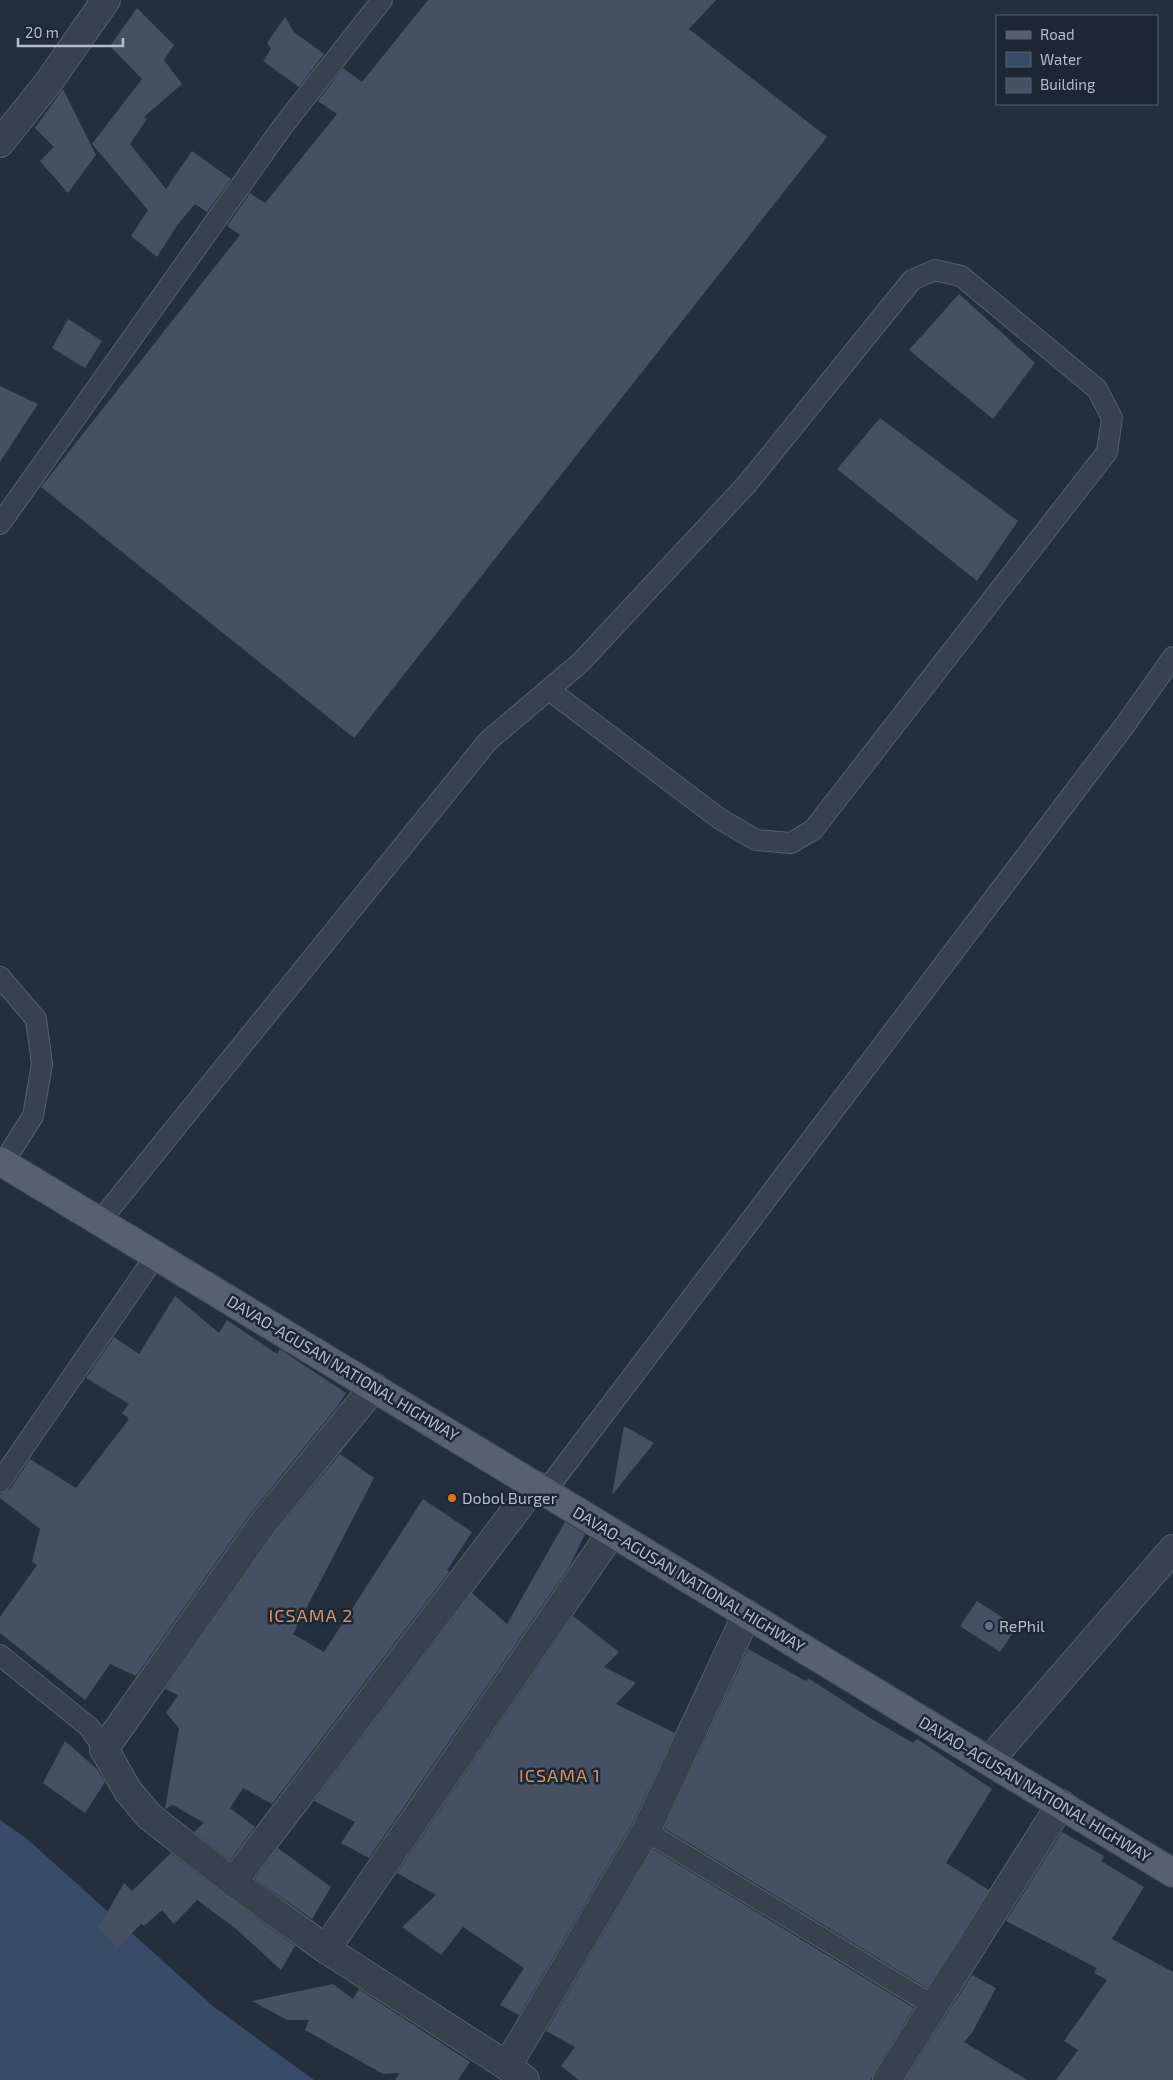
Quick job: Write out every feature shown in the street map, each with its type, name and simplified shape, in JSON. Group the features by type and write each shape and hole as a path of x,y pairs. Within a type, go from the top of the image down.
{"main road":[{"name":"DAVAO-AGUSAN NATIONAL HIGHWAY","path":"1,1164 100,1221 1173,1873"}],"street":[{"path":"0,143 48,83 106,0"},
{"path":"374,1387 264,1522 104,1749 128,1791 149,1816 233,1882 326,1949 516,2073 646,1831 747,1614"},
{"path":"233,1882 540,1488"},
{"path":"326,1949 612,1532"},
{"path":"989,1761 1173,1549"},
{"path":"887,2080 1061,1804"}],"lane":[{"path":"0,524 283,126 382,0"},
{"path":"100,1221 488,741 580,663 747,484 912,280 935,270 961,276 1097,389 1112,418 1107,452 813,830 791,843 756,840 720,819 549,690"},
{"path":"540,1488 1125,726 1173,657"},
{"path":"0,977 36,1019 42,1064 33,1116 1,1164"},
{"path":"0,1482 156,1255"},
{"path":"0,1655 89,1727 104,1749"},
{"path":"646,1831 934,2006"}],"water":[{"path":"0,1820 26,1838 214,2007 314,2080 0,2080"}],"building":[{"path":"428,0 716,0 689,29 827,137 354,738 41,487 240,235 227,226 250,193 265,203 337,114 318,101 343,68 362,82"},
{"path":"137,8 174,45 164,60 182,84 144,117 147,119 130,144 166,189 192,151 231,179 207,212 195,204 178,224 157,257 131,236 148,210 92,144 142,79 110,46"},
{"path":"285,17 294,32 324,54 299,87 263,61 271,49 267,43"},
{"path":"63,89 96,155 68,193 40,161 54,147 35,128"},
{"path":"959,294 1035,363 993,419 909,350"},
{"path":"68,319 102,341 85,368 52,348"},
{"path":"0,386 38,404 0,462"},
{"path":"880,418 1018,521 977,581 837,469"},
{"path":"175,1296 219,1333 227,1320 277,1354 280,1349 346,1393 337,1407 251,1513 136,1676 110,1664 85,1700 0,1633 0,1617 37,1565 32,1562 40,1529 0,1498 0,1494 10,1489 30,1459 76,1488 129,1419 122,1413 129,1404 86,1378 114,1337 139,1354"},
{"path":"624,1426 654,1443 612,1495"},
{"path":"340,1454 374,1478 293,1634 324,1652 423,1499 472,1532 447,1570 449,1572 272,1804 243,1788 230,1808 255,1827 230,1860 194,1832 204,1823 173,1805 165,1809 179,1728 166,1713 178,1695 165,1689 276,1531"},
{"path":"565,1522 585,1534 569,1567 369,1858 341,1843 355,1822 314,1801 472,1593 507,1624"},
{"name":"RePhil","path":"977,1601 1017,1627 1000,1652 960,1626"},
{"path":"573,1616 619,1652 604,1667 636,1683 616,1704 675,1733 632,1824 519,2015 500,2005 524,1968 463,1927 441,1955 402,1927 436,1895 397,1873"},
{"path":"748,1649 806,1681 808,1678 913,1743 917,1739 992,1789 946,1863 989,1890 927,1988 664,1828"},
{"path":"65,1741 97,1769 105,1782 85,1813 43,1783"},
{"path":"1062,1832 1104,1856 1101,1861 1144,1887 1112,1939 1173,1972 1173,2080 1056,2080 1078,2050 1064,2041 1107,1980 1094,1973 1097,1968 1006,1921"},
{"path":"278,1848 331,1887 312,1919 255,1879"},
{"path":"653,1849 914,2008 874,2072 871,2080 579,2080 561,2066 575,2047 546,2031"},
{"path":"171,1853 295,1946 281,1970 235,1928 197,1900 174,1924 162,1910 144,1926 141,1924 117,1948 98,1928 124,1883 132,1891"},
{"path":"972,1975 996,1988 972,2033 964,2042 1027,2080 905,2080"},
{"path":"333,1984 353,1999 359,1989 470,2062 458,2080 395,2080 400,2073 383,2074 305,2030 309,2020 287,2020 252,2001"}],"place":[{"name":"Dobol Burger","path":"452,1498"},
{"name":"RePhil","path":"989,1626"}],"district":[{"name":"ICSAMA 2","path":"311,1616"},
{"name":"ICSAMA 1","path":"560,1776"}]}
